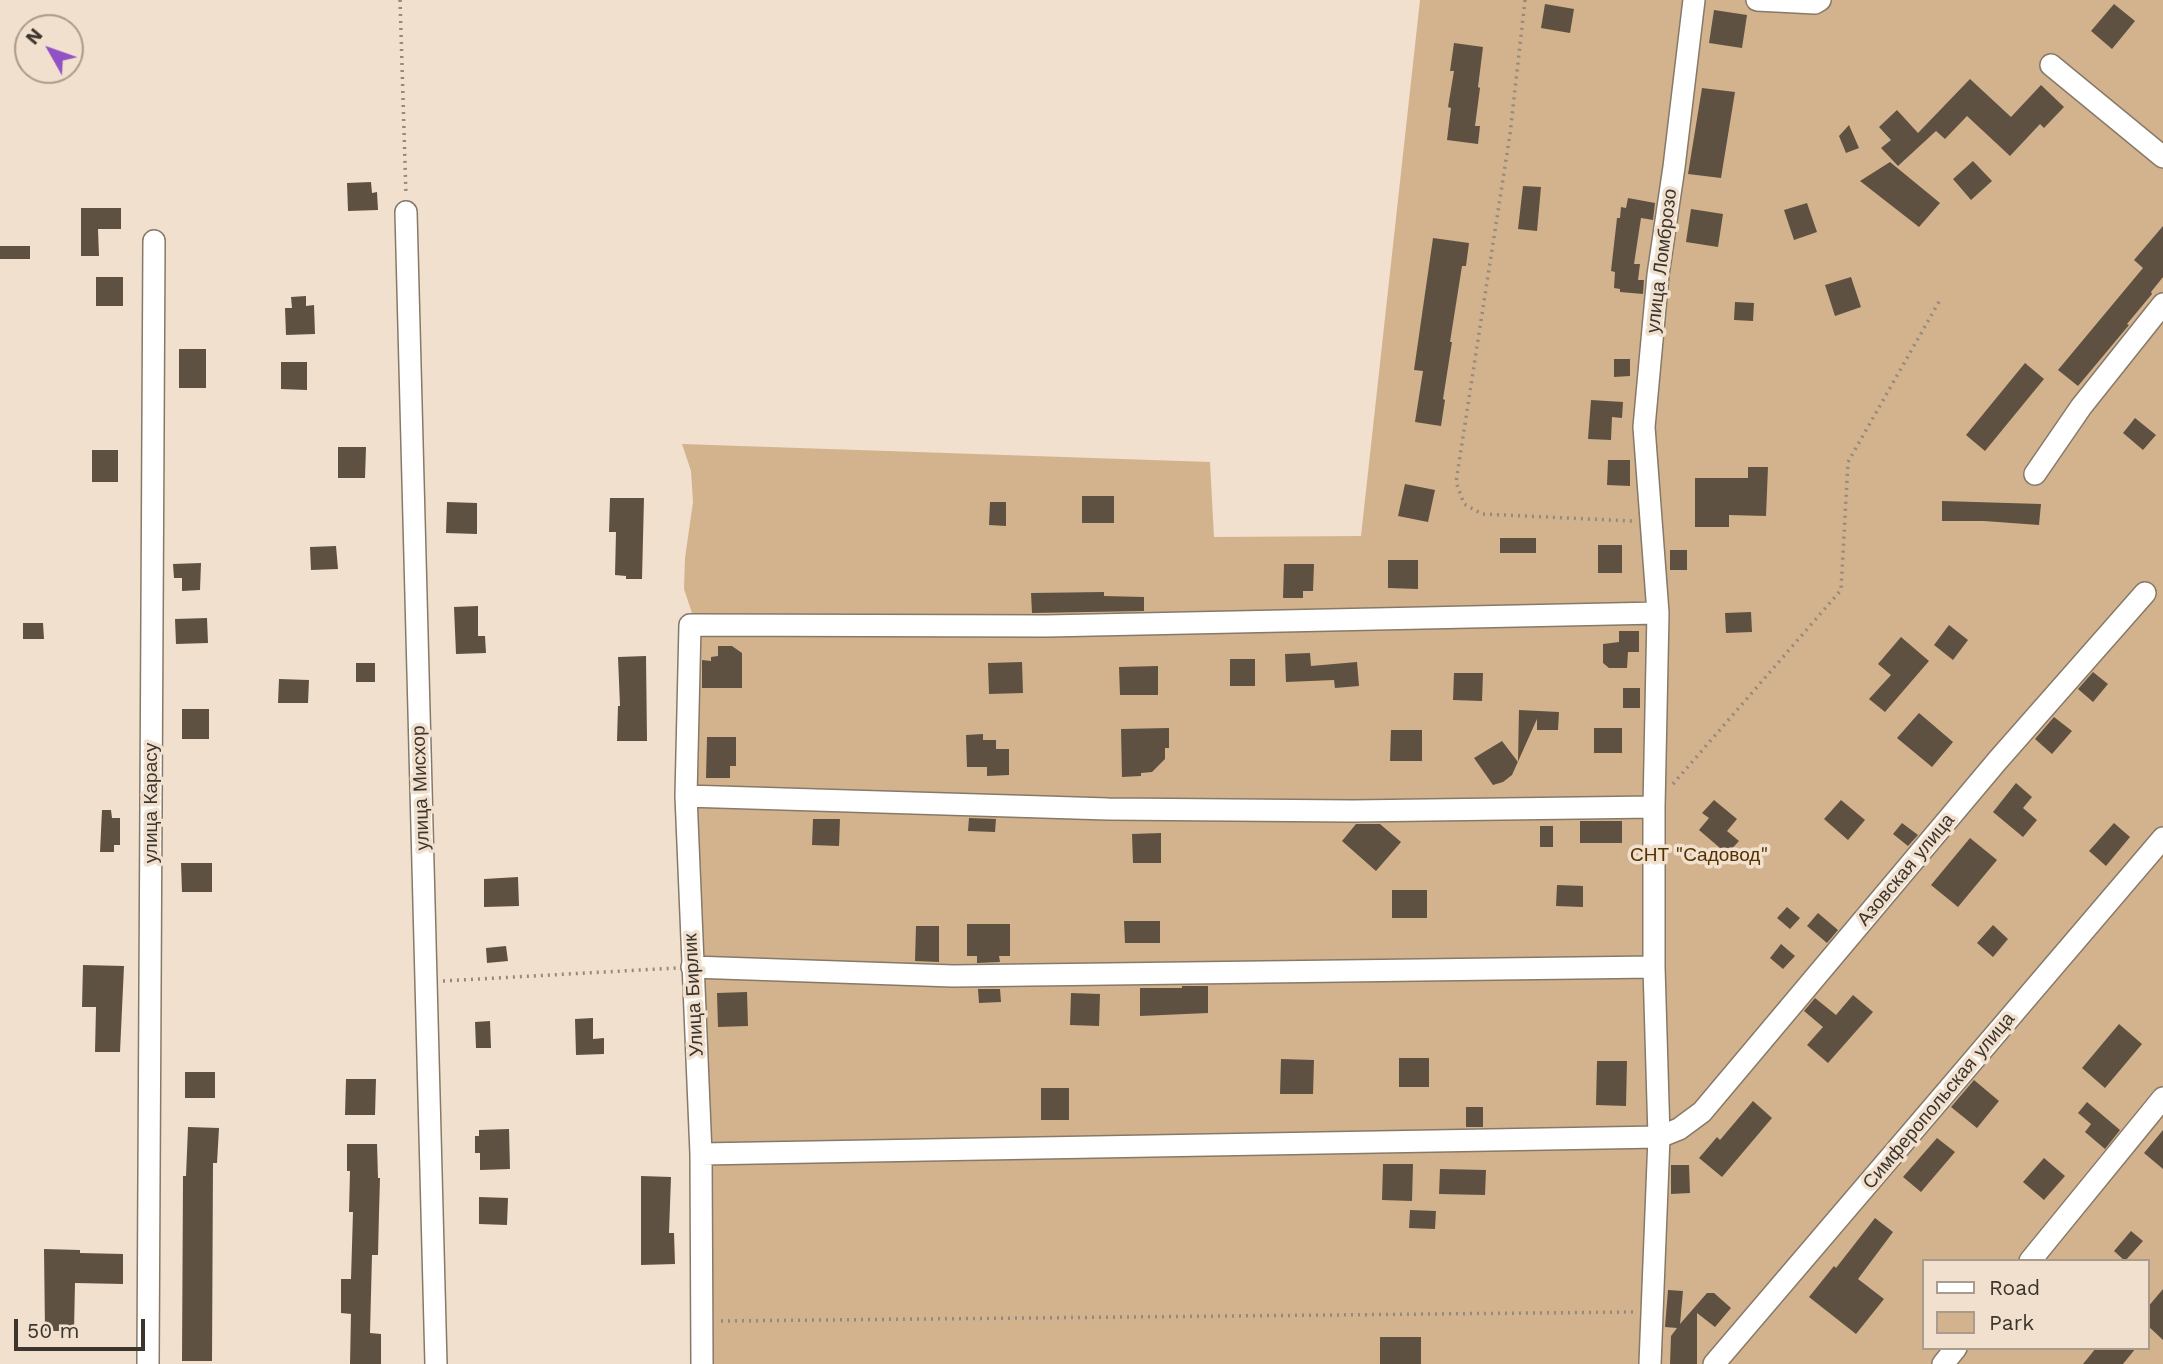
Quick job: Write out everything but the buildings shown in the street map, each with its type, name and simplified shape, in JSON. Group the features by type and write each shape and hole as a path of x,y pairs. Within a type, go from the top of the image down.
{"street":[{"name":"улица Ломброзо","path":"1650,1364 1659,1137 1654,967 1658,613 1644,427 1658,275 1694,0"},
{"path":"1757,0 1815,3 1820,0"},
{"path":"2051,65 2163,157"},
{"name":"улица Мисхор","path":"406,212 436,1364"},
{"name":"улица Карасу","path":"148,1364 154,242"},
{"path":"2035,474 2081,407 2163,304"},
{"name":"Азовская улица","path":"1659,1137 1679,1129 1702,1111 1998,760 2145,593"},
{"name":"Улица Бирлик","path":"702,1364 701,1154 686,796 690,625 1047,626 1658,613"},
{"path":"686,796 1108,809 1353,811 1654,807"},
{"name":"Симферопольская улица","path":"1714,1364 2163,838"},
{"path":"692,967 953,976 1654,967"},
{"path":"2032,1259 2163,1098"},
{"path":"701,1154 1659,1137"},
{"path":"1943,1364 1954,1350"}],"path":[{"path":"400,0 406,212"},
{"path":"1525,0 1510,134 1456,482 1464,504 1482,514 1652,522"},
{"path":"1654,807 1841,590 1848,462 1940,300"},
{"path":"426,982 692,967"},
{"path":"703,1321 1653,1312"}],"green space":[{"name":"СНТ \"Садовод\"","path":"1420,0 2163,0 2163,1364 706,1364 696,785 700,637 684,589 685,558 693,502 691,471 682,444 1210,462 1214,537 1361,536"}]}
